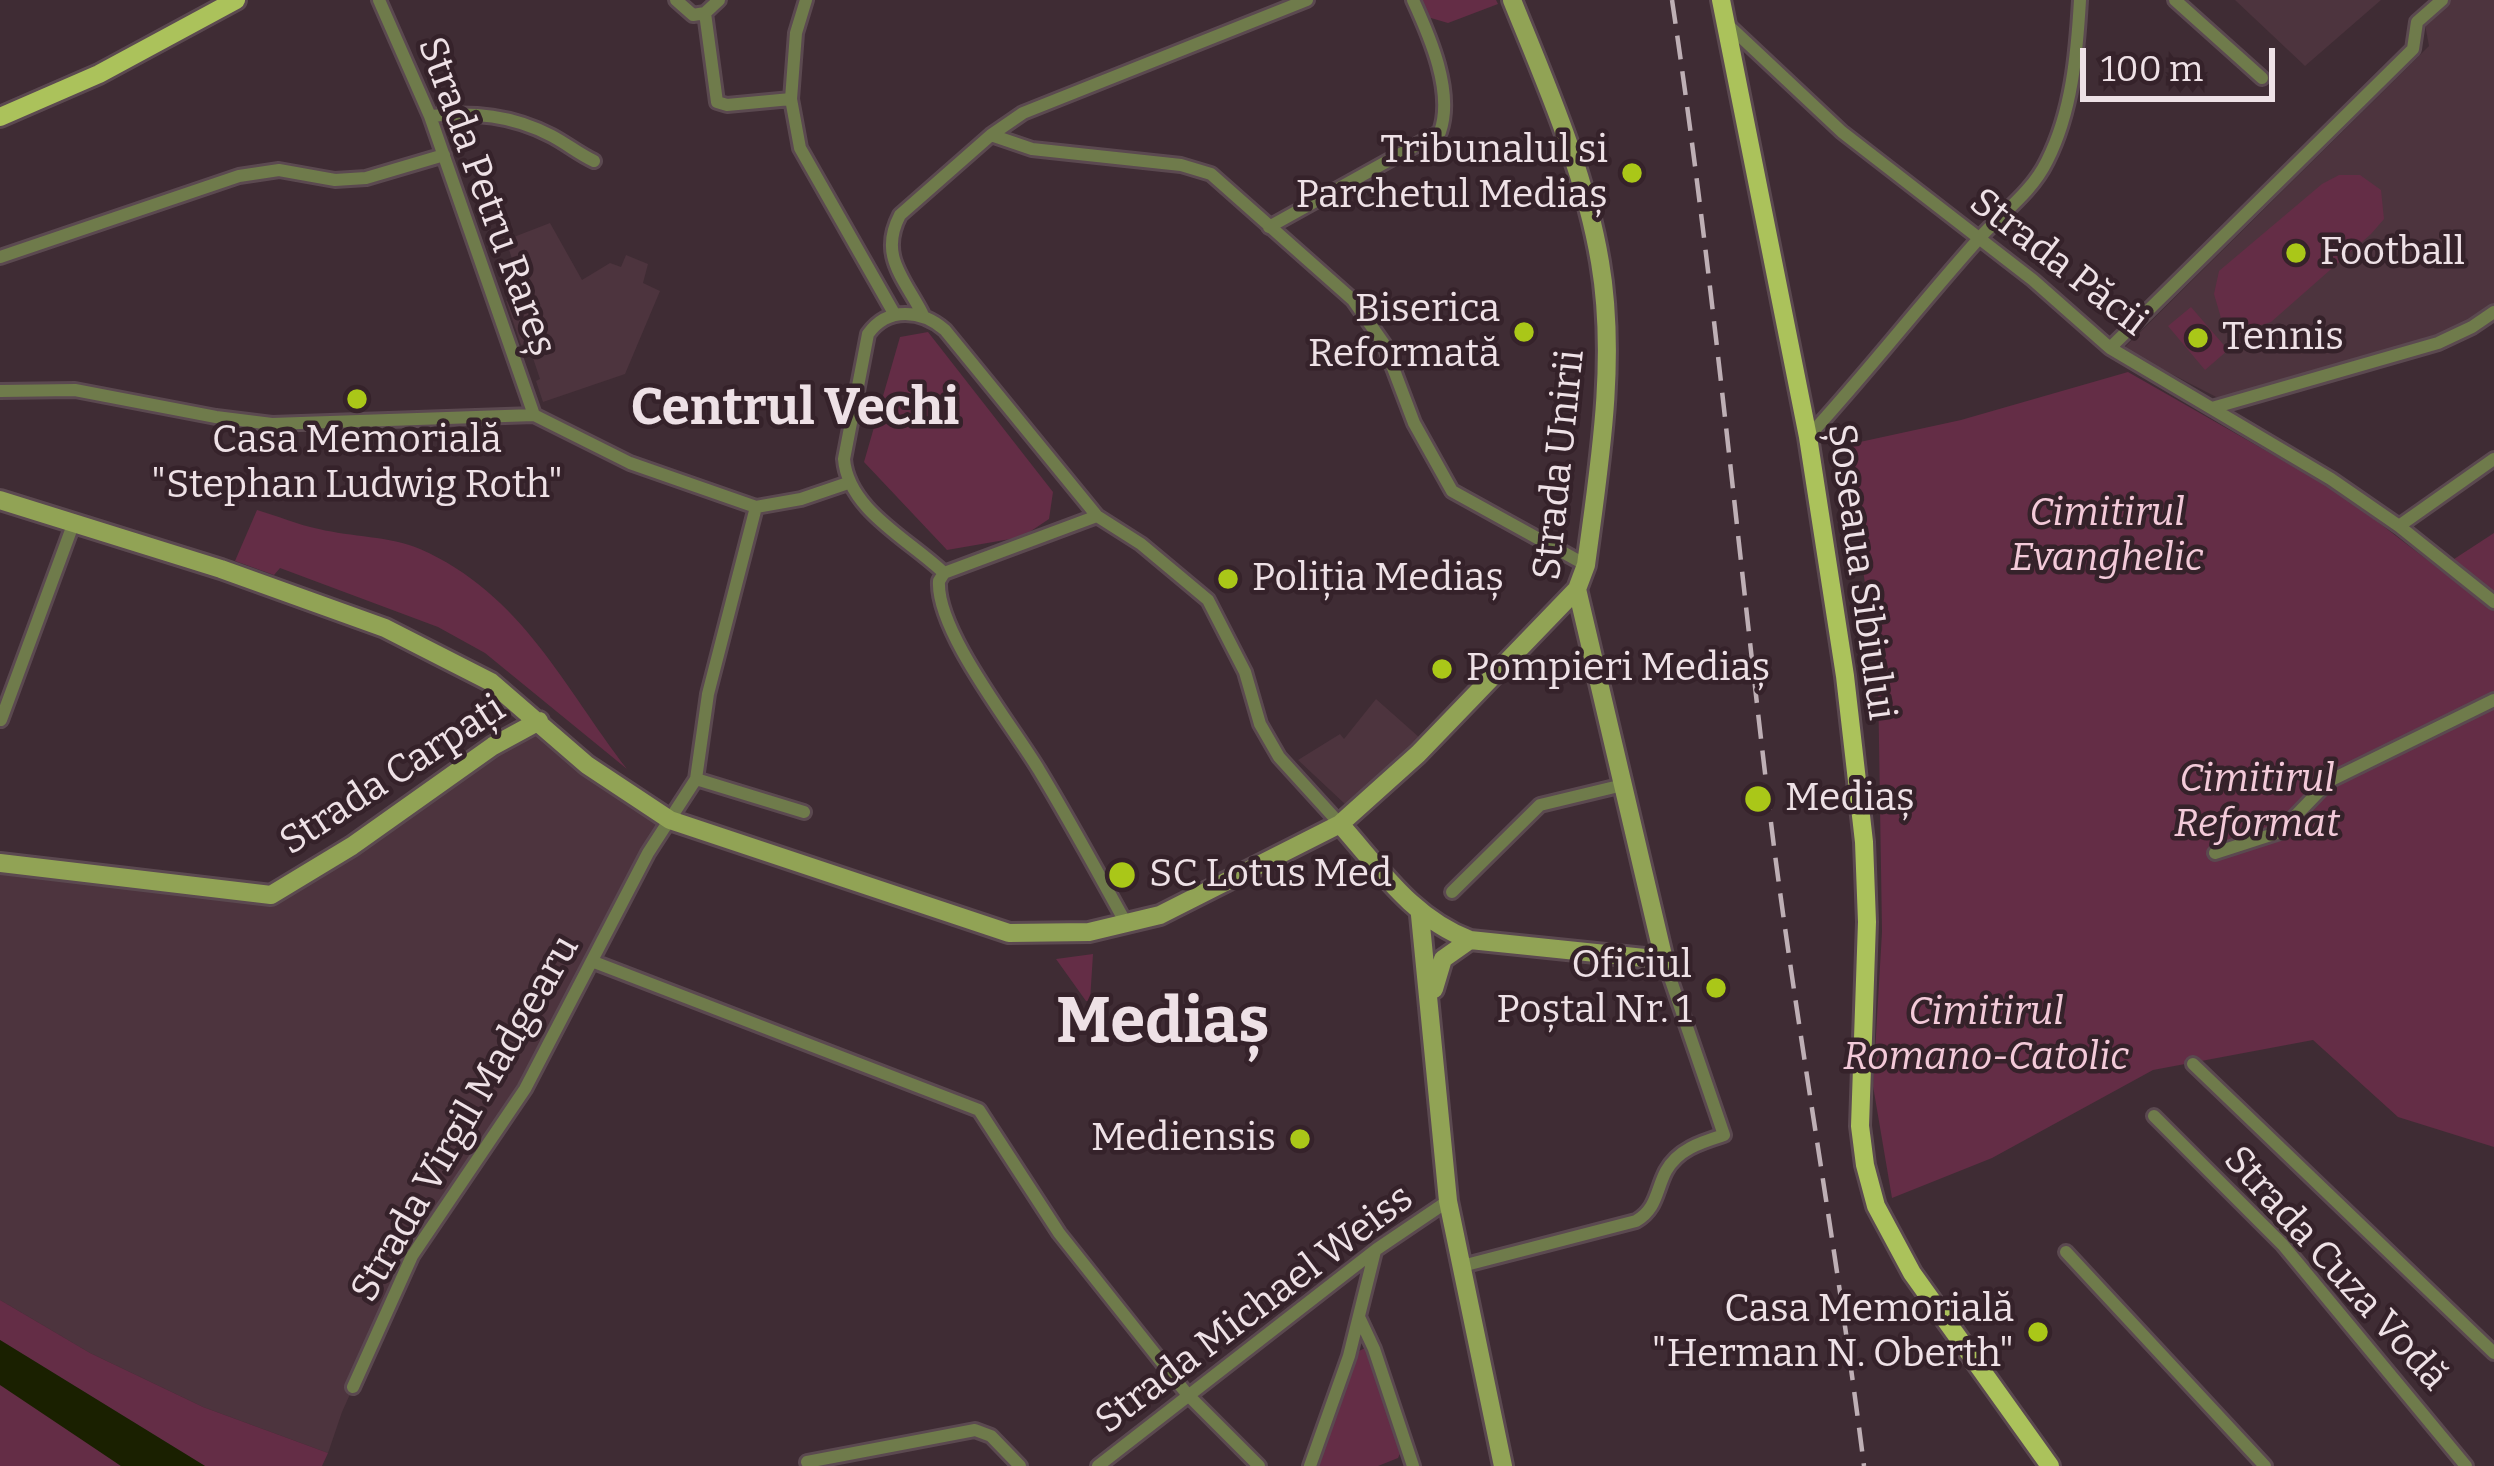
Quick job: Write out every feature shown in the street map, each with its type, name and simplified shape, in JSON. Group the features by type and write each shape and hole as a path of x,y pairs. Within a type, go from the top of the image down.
{"main road":[{"path":"0,117 99,74 236,0"},
{"name":"Strada Unirii","path":"1512,0 1534,50 1591,224 1605,296 1604,388 1586,566 1577,589 1664,960"},
{"name":"Strada Unirii","path":"1526,0 1534,50"},
{"name":"Șoseaua Sibiului","path":"1721,0 1808,437 1845,676 1864,842 1867,942 1859,1126 1864,1165 1876,1206 1902,1257 2050,1466"},
{"path":"0,500 221,569 385,628 476,673 587,764 670,820 991,929 1072,934 1127,926 1193,901 1340,824 1418,754 1577,589"},
{"name":"Strada Carpați","path":"0,863 271,895 352,846 493,746 539,721"},
{"path":"1340,824 1420,915 1470,940 1664,960"},
{"path":"1420,915 1448,1202 1503,1466"},
{"path":"1430,1005 1443,959 1470,940"}],"street":[{"name":"Strada Petru Rareș","path":"379,0 430,116 534,415"},
{"path":"676,0 693,15 705,13 719,0"},
{"path":"806,0 796,33 790,99 800,148 895,315"},
{"path":"1306,0 1023,113 991,135 901,215 892,230 889,251 922,314 945,329 1097,516 1141,544 1208,600 1245,672 1260,724 1279,757 1340,824"},
{"path":"1269,227 1440,132 1444,102 1438,69 1413,0"},
{"path":"1808,437 2047,163 2071,84 2080,0"},
{"path":"2174,0 2262,78"},
{"path":"2110,348 2413,50 2417,22 2442,0"},
{"path":"705,13 717,102 790,99"},
{"name":"Strada Păcii","path":"1726,23 1842,132 2033,280 2110,348 2331,479 2494,602"},
{"path":"430,116 473,112 500,116 555,137 594,161"},
{"path":"991,135 1032,149 1198,168 1222,183 1353,300 1370,322 1384,344 1439,474 1459,496 1586,566"},
{"path":"0,257 239,176 279,170 335,180 367,178 444,155"},
{"path":"2211,409 2438,343 2494,312"},
{"path":"922,314 895,315 877,323 868,334 844,459 848,483 861,501 944,573"},
{"path":"0,391 75,390 272,424 534,415 630,463 756,507 801,500 848,483"},
{"path":"2399,526 2494,459"},
{"path":"756,507 708,694 696,779 804,812"},
{"path":"1097,516 944,573 939,581 941,605 960,644 1038,767 1127,926"},
{"path":"1,720 74,522"},
{"path":"2215,853 2280,832 2330,781 2494,700"},
{"name":"Strada Virgil Madgearu","path":"353,1387 412,1256 525,1089 648,853 696,779"},
{"path":"1452,892 1540,805 1624,785"},
{"path":"1462,1266 1646,1215 1674,1160 1702,1142 1724,1136 1664,960"},
{"path":"594,962 980,1110 1059,1234 1187,1394 1259,1466"},
{"path":"2193,1064 2494,1353"},
{"name":"Strada Cuza Vodă","path":"2154,1116 2283,1245 2466,1466"},
{"name":"Strada Michael Weiss","path":"1098,1466 1375,1250 1448,1202"},
{"path":"1310,1466 1360,1318 1375,1250"},
{"path":"2066,1252 2265,1466"},
{"path":"1360,1318 1410,1465"},
{"path":"807,1462 975,1430 991,1436 1020,1466"}],"shaded area":[{"path":"2235,0 2381,0 2305,66"},
{"path":"2443,0 2494,0 2494,303 2462,327 2222,400 2123,349 2429,46 2423,14"},
{"path":"550,223 582,280 610,263 621,267 626,255 648,264 643,283 660,291 625,374 543,402 528,343 521,345 506,301 523,294 506,240"},
{"path":"1376,699 1420,738 1345,804 1298,760 1340,734 1344,739"},
{"path":"539,721 670,820 548,1049 412,1256 328,1453 203,1407 90,1353 0,1300 0,870 271,895"},
{"path":"0,1340 205,1466 121,1466 0,1385"}],"green space":[{"path":"1416,0 1496,0 1498,4 1448,23 1424,16"},
{"name":"Football","path":"2339,175 2360,175 2381,190 2384,219 2271,322 2245,330 2221,318 2214,294 2219,271"},
{"name":"Tennis","path":"2191,307 2228,350 2205,370 2168,326"},
{"path":"928,332 1053,492 1049,519 1022,537 947,550 864,462 900,337"},
{"path":"2128,372 2340,493 2494,611 2494,1147 2398,1117 2313,1040 2153,1070 1992,1158 1892,1198 1873,1086 1882,932 1878,679 1846,445 1961,420"},
{"path":"257,510 331,532 408,545 456,568 513,616 538,645 627,769 485,653 438,627 280,568 274,575 235,561"},
{"path":"2494,533 2494,602 2448,563"},
{"path":"1093,954 1090,1001 1086,1001 1056,959"},
{"path":"0,1300 90,1353 203,1407 328,1453 322,1466 205,1466 0,1340"},
{"path":"1367,1347 1374,1349 1403,1447 1398,1458 1378,1466 1313,1466 1349,1356"},
{"path":"0,1385 9,1388 121,1466 0,1466"}],"railway":[{"path":"1672,0 1714,317 1774,847 1864,1466"}],"place":[{"name":"Tribunalul si Parchetul Mediaș","path":"1632,173"},
{"name":"Football","path":"2296,253"},
{"name":"Biserica Reformată","path":"1524,332"},
{"name":"Tennis","path":"2198,338"},
{"name":"Casa Memorială \"Stephan Ludwig Roth\"","path":"357,399"},
{"name":"Poliția Mediaș","path":"1228,579"},
{"name":"Pompieri Mediaș","path":"1442,669"},
{"name":"Mediaș","path":"1758,799"},
{"name":"SC Lotus Med","path":"1122,875"},
{"name":"Oficiul Poștal Nr. 1","path":"1716,988"},
{"name":"Mediensis","path":"1300,1139"},
{"name":"Casa Memorială \"Herman N. Oberth\"","path":"2038,1332"}],"district":[{"name":"Centrul Vechi","path":"795,410"},
{"name":"Mediaș","path":"1163,1024"}],"park label":[{"name":"Cimitirul Evanghelic","path":"2107,536"},
{"name":"Cimitirul Reformat","path":"2257,802"},
{"name":"Cimitirul Romano-Catolic","path":"1986,1036"}]}
